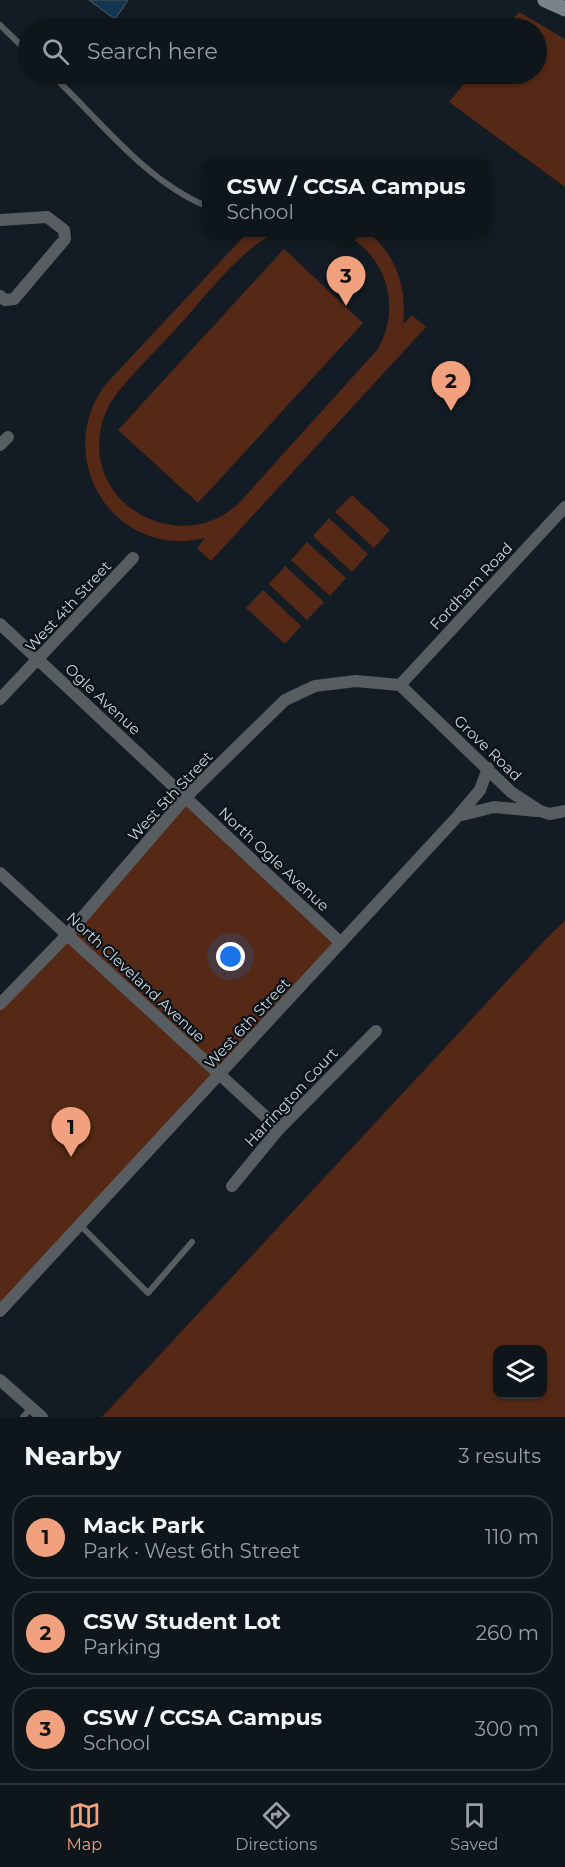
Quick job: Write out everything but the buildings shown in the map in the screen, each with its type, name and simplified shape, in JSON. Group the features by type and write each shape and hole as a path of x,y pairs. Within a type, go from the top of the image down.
{"main road":[{"path":"545,0 565,9"}],"street":[{"path":"0,220 47,217 64,230 65,239 14,299 5,300 0,296"},
{"name":"Fordham Road","path":"400,685 565,507"},
{"name":"West 4th Street","path":"0,699 133,558"},
{"name":"Ogle Avenue","path":"0,624 186,797"},
{"name":"West 5th Street","path":"0,1004 68,934 186,797 285,700 315,686 356,681 400,685"},
{"name":"Grove Road","path":"400,685 511,792 540,812"},
{"name":"West 6th Street","path":"0,1311 458,816 480,790 488,768"},
{"name":"North Ogle Avenue","path":"186,797 341,943"},
{"path":"458,816 474,810 494,807 556,814 565,811"},
{"name":"North Cleveland Avenue","path":"0,873 279,1129"},
{"name":"Harrington Court","path":"232,1186 279,1129 376,1031"},
{"path":"0,1380 27,1412 42,1417"}],"lane":[{"path":"0,25 18,42"},
{"path":"61,84 142,164 189,199 202,204"},
{"path":"80,1224 148,1293 192,1242"}],"shaded area":[{"path":"519,12 529,18 514,18"},
{"path":"547,28 565,39 565,187 449,102 464,84 547,84"},
{"path":"243,237 268,237 235,263 127,381 108,407 100,433 101,460 109,484 125,503 145,517 168,524 193,525 217,518 239,503 377,350 389,317 386,283 370,254 349,237 373,237 379,242 398,274 403,298 403,324 412,315 426,327 211,561 197,548 205,538 173,541 144,534 120,519 101,498 89,472 85,443 90,414 105,385"},
{"path":"284,249 363,323 198,503 118,430"},
{"path":"352,495 390,530 374,548 335,512"},
{"path":"329,518 368,554 352,572 313,536"},
{"path":"307,542 346,578 330,596 291,560"},
{"path":"285,566 324,602 307,620 269,584"},
{"path":"263,590 301,626 285,644 246,608"},
{"path":"186,797 341,943 0,1311 0,1004"},
{"path":"565,920 565,1417 102,1417 545,940"}],"place":[{"name":"CSW / CCSA Campus","path":"346,306"},
{"name":"CSW Student Lot","path":"451,411"},
{"name":"Mack Park","path":"71,1157"}]}
